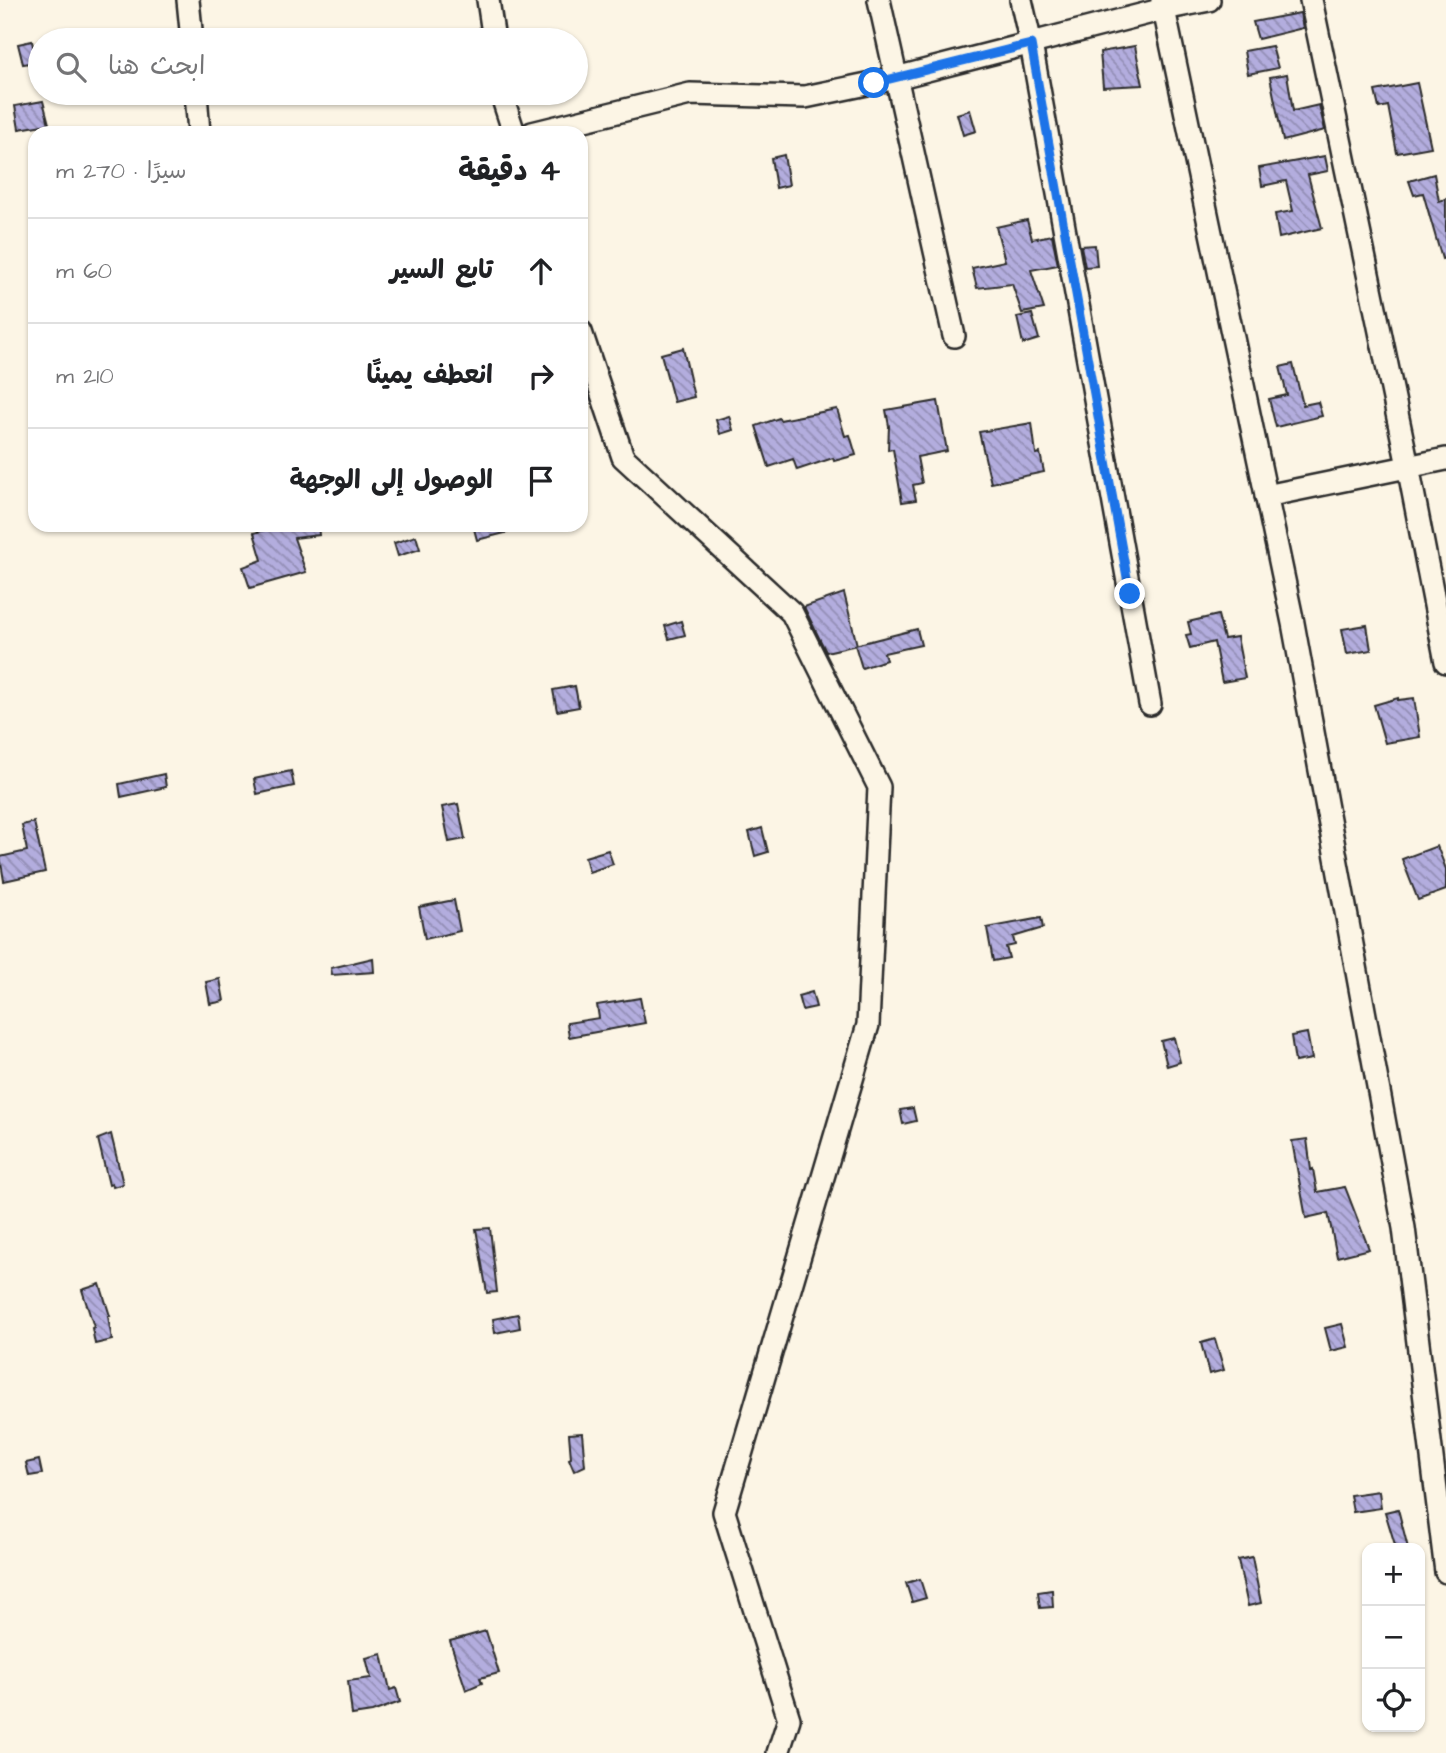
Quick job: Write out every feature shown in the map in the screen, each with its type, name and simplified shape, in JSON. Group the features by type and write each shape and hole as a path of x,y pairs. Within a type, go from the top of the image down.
{"street":[{"path":"188,0 191,28"},
{"path":"488,0 492,28"},
{"path":"879,0 954,336"},
{"path":"1021,0 1150,704"},
{"path":"560,126 690,94 805,97 896,78 1031,44 1163,5 1209,0"},
{"path":"1311,0 1446,662"},
{"path":"1163,5 1296,637 1404,1228 1446,1572"},
{"path":"197,105 198,126"},
{"path":"505,105 512,126"},
{"path":"588,353 623,457 792,613 879,787 868,1025 724,1512 789,1719 778,1753"},
{"path":"1266,496 1446,459"}],"building":[{"path":"1300,13 1303,28 1258,39 1253,22"},
{"path":"28,42 28,63 23,64 18,44"},
{"path":"1135,46 1143,85 1103,87 1100,52"},
{"path":"1272,46 1278,68 1248,74 1244,51"},
{"path":"1287,74 1293,111 1319,105 1325,130 1283,141 1270,77"},
{"path":"1417,83 1431,147 1397,153 1388,106 1379,108 1375,91"},
{"path":"44,105 49,124 19,129 15,106"},
{"path":"970,110 976,131 963,135 957,114"},
{"path":"784,155 789,185 776,188 771,158"},
{"path":"1325,156 1328,171 1308,175 1322,228 1279,238 1275,214 1293,211 1286,181 1262,186 1259,168"},
{"path":"1434,174 1439,201 1446,199 1446,258 1442,259 1423,193 1414,195 1409,181"},
{"path":"1027,220 1032,239 1052,235 1058,265 1031,270 1044,309 1022,313 1012,284 977,288 972,268 1005,261 996,227"},
{"path":"1095,245 1097,266 1085,267 1081,246"},
{"path":"1032,314 1039,339 1023,344 1017,317"},
{"path":"683,348 694,397 674,402 661,354"},
{"path":"1293,364 1303,405 1318,402 1322,416 1276,427 1269,399 1287,395 1280,367"},
{"path":"938,401 947,451 917,457 922,483 913,485 916,500 902,502 893,449 888,450 889,426 886,410"},
{"path":"837,409 845,436 850,435 856,455 834,461 833,458 797,470 793,459 769,467 756,426 779,418 780,420"},
{"path":"729,416 733,430 720,434 716,420"},
{"path":"1032,423 1036,454 1040,453 1044,472 991,483 979,432"},
{"path":"319,532 319,535 294,538 306,572 250,588 243,567 262,560 254,533"},
{"path":"475,532 509,532 477,540"},
{"path":"416,536 420,549 398,556 394,543"},
{"path":"844,593 857,645 826,652 804,607"},
{"path":"1218,615 1224,639 1237,637 1245,678 1222,682 1214,642 1190,648 1186,635 1191,634 1188,622"},
{"path":"681,621 685,635 669,639 665,626"},
{"path":"1367,625 1371,650 1347,654 1342,629"},
{"path":"917,629 921,645 884,653 886,660 862,668 855,645"},
{"path":"575,686 579,707 557,711 553,690"},
{"path":"1398,698 1414,698 1420,737 1385,743 1374,705"},
{"path":"291,771 294,786 257,794 254,779"},
{"path":"164,774 166,787 121,797 119,784"},
{"path":"458,804 465,839 449,842 442,807"},
{"path":"34,822 45,872 4,881 0,857 27,851 22,825"},
{"path":"762,828 768,852 755,856 749,832"},
{"path":"1437,846 1446,869 1446,890 1418,900 1402,859"},
{"path":"608,850 613,864 589,872 585,857"},
{"path":"454,900 460,931 425,939 419,907"},
{"path":"1041,918 1043,928 1013,937 1015,945 1006,947 1009,958 993,961 987,928"},
{"path":"373,958 374,972 332,975 331,968"},
{"path":"220,979 224,1001 210,1004 206,982"},
{"path":"812,992 816,1007 802,1010 798,996"},
{"path":"640,998 645,1023 569,1037 567,1023 599,1018 597,1005"},
{"path":"1307,1033 1312,1059 1295,1062 1291,1036"},
{"path":"1174,1038 1180,1062 1167,1066 1161,1041"},
{"path":"913,1108 916,1121 903,1124 900,1110"},
{"path":"111,1134 123,1184 113,1187 112,1184 109,1185 98,1139"},
{"path":"1307,1139 1317,1192 1345,1187 1369,1249 1337,1257 1328,1213 1306,1218 1292,1141"},
{"path":"490,1228 497,1292 487,1293 476,1229"},
{"path":"100,1284 110,1316 112,1340 95,1344 94,1327 82,1290"},
{"path":"518,1314 520,1328 495,1333 493,1319"},
{"path":"1342,1324 1348,1347 1331,1351 1325,1328"},
{"path":"1215,1339 1224,1370 1209,1374 1201,1343"},
{"path":"582,1433 585,1466 574,1471 569,1459 569,1434"},
{"path":"39,1460 42,1474 29,1476 26,1463"},
{"path":"1379,1491 1381,1508 1353,1512 1350,1495"},
{"path":"1398,1509 1407,1543 1394,1543 1385,1512"},
{"path":"1252,1557 1261,1603 1248,1606 1238,1560"},
{"path":"920,1579 926,1598 912,1602 906,1583"},
{"path":"1052,1590 1053,1607 1040,1608 1038,1592"},
{"path":"486,1631 499,1673 480,1678 482,1683 466,1690 450,1641"},
{"path":"382,1654 390,1690 396,1688 400,1702 372,1712 352,1715 348,1681 371,1678 366,1658"}],"route":[{"path":"874,83 1031,44 1130,594"}]}
